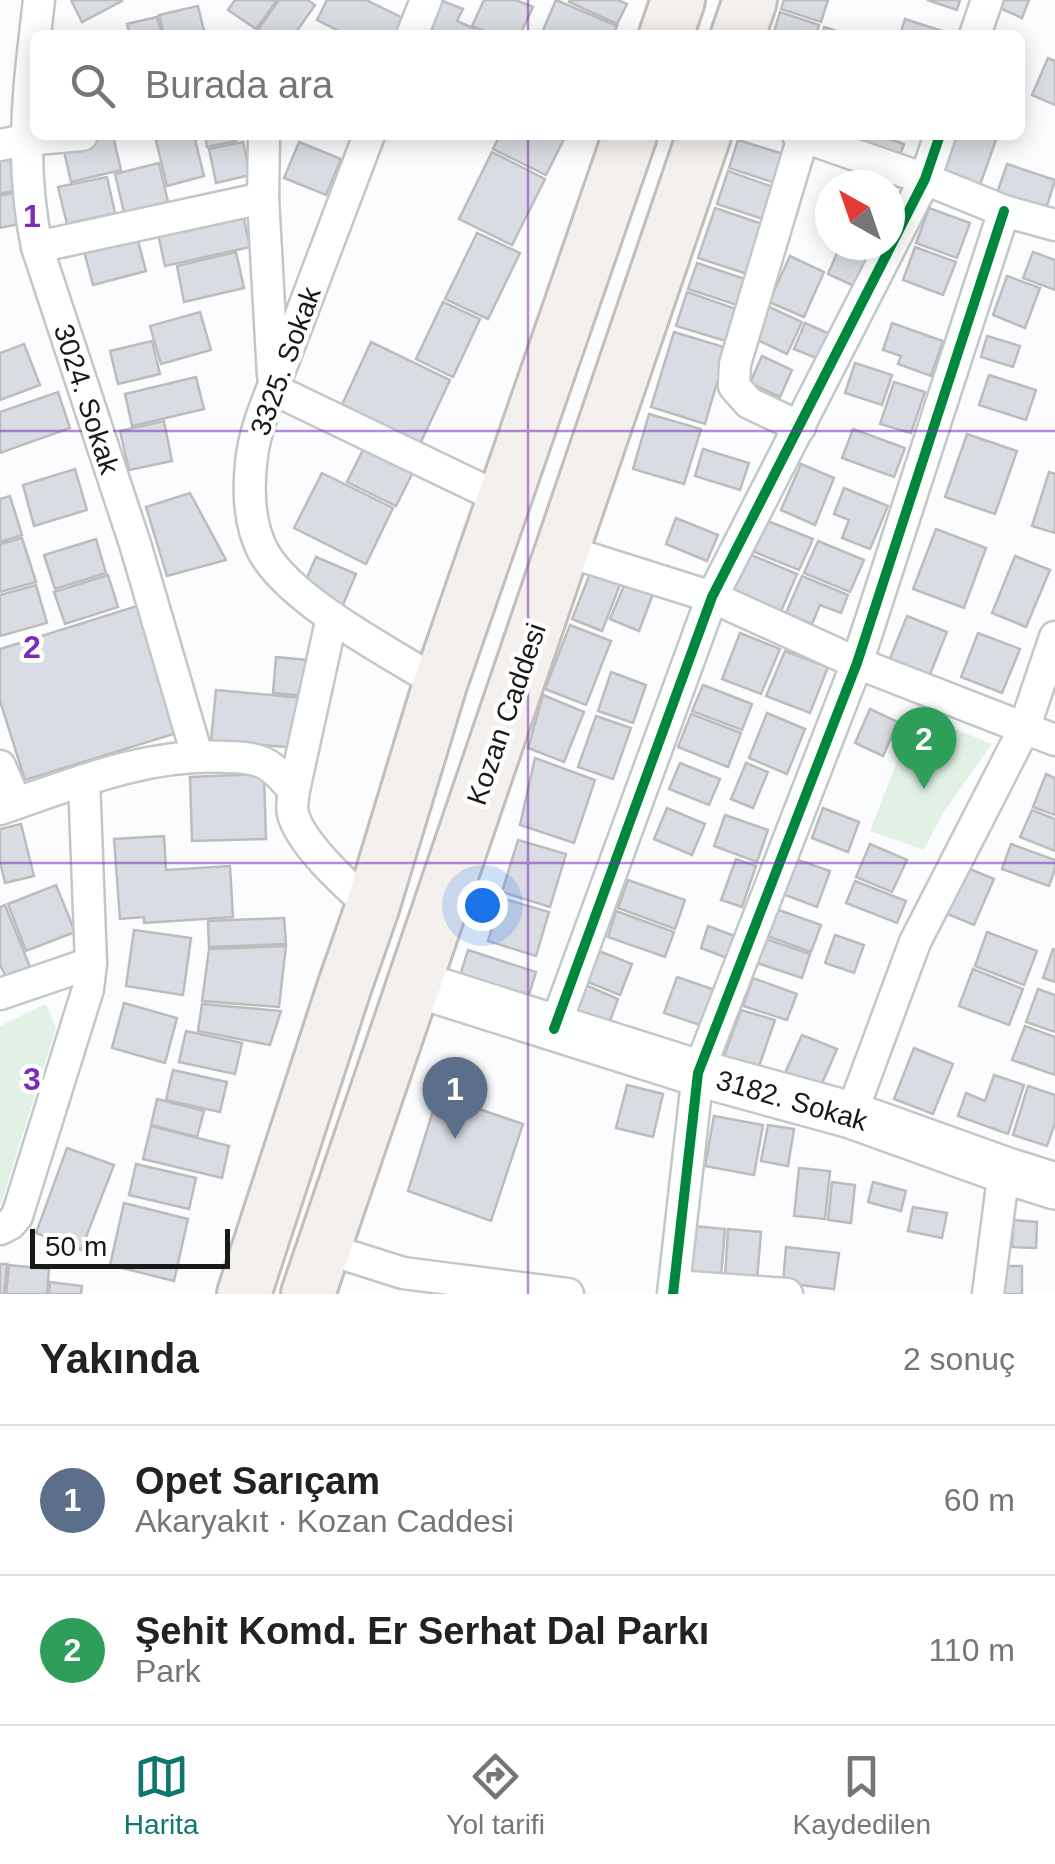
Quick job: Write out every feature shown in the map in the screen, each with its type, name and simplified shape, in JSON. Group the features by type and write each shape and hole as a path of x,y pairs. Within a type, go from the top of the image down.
{"highway":[{"path":"668,30 678,0"},
{"path":"740,30 750,0"},
{"path":"244,1294 372,908 440,684 628,140"},
{"name":"Kozan Caddesi","path":"316,1271 702,140"}],"main road":[{"name":"3182. Sokak","path":"413,983 698,1073 851,1115 1055,1186"}],"street":[{"name":"3024. Sokak","path":"36,30 39,0"},
{"path":"414,30 426,0"},
{"path":"977,30 988,0"},
{"name":"3024. Sokak","path":"30,59 13,142 37,247 136,546 197,755"},
{"path":"264,140 273,389 504,500"},
{"name":"3325. Sokak","path":"367,140 265,409 251,460 252,524 265,554 285,580 332,617 440,684"},
{"path":"800,140 735,364 734,386 749,403 800,427"},
{"path":"812,140 1004,212 1055,226"},
{"path":"554,1029 712,598 924,180 938,140"},
{"path":"37,247 264,198"},
{"path":"786,1294 674,1290 698,1073 857,663 1004,212"},
{"path":"562,550 712,598 857,663 1055,740"},
{"path":"332,617 292,811 320,856 372,908"},
{"path":"851,1115 915,942 1024,729 1055,637"},
{"path":"0,766 8,806 84,780 197,755 263,762 294,790"},
{"path":"0,1229 17,1216 88,989 91,963 84,780"},
{"path":"0,994 91,963"},
{"path":"988,1294 1004,1170"},
{"path":"316,1271 404,1283 568,1294"}],"shaded area":[{"path":"916,713 992,744 943,813 924,850 870,831"},
{"path":"43,1005 56,1028 0,1207 0,1026"}],"building":[{"path":"71,0 121,0 122,1 82,22"},
{"path":"235,0 277,0 256,29 228,10"},
{"path":"279,0 308,0 315,5 298,30 258,30"},
{"path":"327,0 366,0 403,18 397,30 337,30 317,20"},
{"path":"440,0 463,9 457,21 475,29 475,30 428,30"},
{"path":"484,0 516,0 533,7 522,30 482,30 472,26"},
{"path":"556,0 617,26 615,30 543,30"},
{"path":"570,0 618,0 627,4 617,24"},
{"path":"784,0 828,0 821,22 781,9"},
{"path":"927,0 960,0 957,10"},
{"path":"995,0 1029,0 1022,18 993,5"},
{"path":"198,6 204,30 163,30 159,15"},
{"path":"780,12 819,25 818,30 775,30"},
{"path":"157,17 161,30 129,30 127,24"},
{"path":"905,19 939,30 902,30"},
{"path":"1048,58 1055,61 1055,105 1032,95"},
{"path":"114,140 121,170 71,182 63,147"},
{"path":"156,140 195,140 204,176 167,186"},
{"path":"206,140 236,140 236,141 207,147"},
{"path":"498,140 564,140 546,175 493,149"},
{"path":"738,140 787,155 778,184 729,168"},
{"path":"859,140 904,144 898,161 857,147"},
{"path":"954,140 996,140 980,185 943,171"},
{"path":"243,142 250,175 216,183 209,149"},
{"path":"299,142 341,159 326,195 284,178"},
{"path":"492,152 545,179 512,245 459,219"},
{"path":"9,156 17,190 0,194 0,158"},
{"path":"159,163 168,202 124,212 115,174"},
{"path":"1007,164 1055,180 1045,212 996,196"},
{"path":"728,171 776,188 766,220 717,204"},
{"path":"107,177 115,213 67,224 58,187"},
{"path":"16,192 23,223 0,228 0,196"},
{"path":"715,208 765,225 750,275 698,258"},
{"path":"929,208 970,223 957,258 916,243"},
{"path":"242,210 250,247 165,266 157,229"},
{"path":"477,233 520,253 488,319 445,299"},
{"path":"137,237 146,271 93,285 84,251"},
{"path":"915,247 956,262 943,295 903,280"},
{"path":"236,252 244,288 184,302 177,266"},
{"path":"1033,252 1055,260 1055,290 1023,278"},
{"path":"790,256 824,272 804,317 769,302"},
{"path":"834,260 868,260 856,287 828,274"},
{"path":"697,263 748,280 740,306 688,289"},
{"path":"1007,276 1040,288 1025,328 993,315"},
{"path":"687,292 739,310 729,342 676,326"},
{"path":"443,302 480,319 453,377 416,359"},
{"path":"767,306 802,322 787,354 753,338"},
{"path":"200,312 211,350 161,364 150,326"},
{"path":"805,323 832,335 821,360 794,349"},
{"path":"892,323 943,341 931,376 898,364 901,356 883,350"},
{"path":"674,332 727,348 705,424 651,407"},
{"path":"987,336 1020,346 1013,367 981,357"},
{"path":"152,341 160,374 118,384 110,351"},
{"path":"371,342 450,380 419,446 340,409"},
{"path":"24,344 40,385 0,400 0,353"},
{"path":"762,356 792,370 780,397 750,383"},
{"path":"855,363 892,375 882,405 845,393"},
{"path":"989,375 1036,390 1026,420 979,405"},
{"path":"196,377 204,409 132,426 125,394"},
{"path":"894,382 925,392 911,433 880,424"},
{"path":"58,392 70,428 0,453 0,412"},
{"path":"649,414 701,429 684,484 633,469"},
{"path":"164,421 172,461 129,470 120,431"},
{"path":"853,429 905,448 894,477 842,458"},
{"path":"967,434 1017,451 995,514 945,497"},
{"path":"365,446 414,470 396,506 347,482"},
{"path":"703,449 749,463 740,490 695,476"},
{"path":"801,464 834,478 815,525 781,510"},
{"path":"75,469 87,510 34,526 23,485"},
{"path":"1049,472 1055,474 1055,533 1032,526"},
{"path":"322,473 393,508 366,564 294,528"},
{"path":"844,488 888,506 870,549 842,538 849,520 834,514"},
{"path":"190,493 226,560 167,576 146,507"},
{"path":"10,496 22,535 0,542 0,499"},
{"path":"676,518 718,535 707,561 666,544"},
{"path":"765,520 813,539 799,570 752,551"},
{"path":"936,529 986,548 964,608 913,589"},
{"path":"22,538 36,582 0,592 0,544"},
{"path":"96,539 106,573 55,589 44,555"},
{"path":"818,541 864,560 850,592 804,573"},
{"path":"744,552 797,574 779,616 726,594"},
{"path":"1015,556 1050,570 1026,627 992,613"},
{"path":"316,557 356,574 342,607 302,589"},
{"path":"591,571 621,582 602,631 572,619"},
{"path":"108,575 118,607 65,624 54,592"},
{"path":"802,576 848,595 841,613 820,605 812,624 786,613"},
{"path":"625,583 653,594 639,631 610,619"},
{"path":"36,585 47,623 0,636 0,595"},
{"path":"140,605 180,732 25,780 0,701 0,649"},
{"path":"907,616 947,632 929,677 889,661"},
{"path":"570,625 611,641 586,705 545,689"},
{"path":"740,633 780,649 761,694 722,679"},
{"path":"978,633 1020,649 1002,693 961,677"},
{"path":"785,651 828,667 810,713 766,696"},
{"path":"276,657 308,660 305,696 273,693"},
{"path":"611,672 646,685 633,723 598,711"},
{"path":"703,685 752,704 742,730 692,711"},
{"path":"216,690 303,698 298,748 211,741"},
{"path":"543,695 584,712 564,762 528,748"},
{"path":"870,709 898,722 883,756 855,743"},
{"path":"767,713 805,729 787,774 749,758"},
{"path":"691,714 741,733 728,767 678,747"},
{"path":"596,716 631,728 613,779 578,767"},
{"path":"535,758 595,780 574,843 520,825"},
{"path":"680,763 720,779 709,805 669,789"},
{"path":"746,763 768,772 753,808 731,799"},
{"path":"264,774 266,839 192,841 190,777"},
{"path":"1046,774 1055,778 1055,815 1033,807"},
{"path":"667,808 705,824 692,855 654,839"},
{"path":"823,808 859,822 848,852 812,838"},
{"path":"1032,810 1055,819 1055,851 1020,837"},
{"path":"725,815 768,830 757,862 714,846"},
{"path":"21,824 34,876 5,883 0,862 0,829"},
{"path":"164,836 166,870 230,866 233,917 144,923 144,917 120,919 114,839"},
{"path":"518,840 566,854 550,907 502,892"},
{"path":"870,844 907,860 892,892 856,877"},
{"path":"1011,844 1055,860 1049,886 1002,869"},
{"path":"792,858 830,871 817,907 780,893"},
{"path":"736,859 756,866 742,907 721,900"},
{"path":"965,867 994,879 974,925 945,913"},
{"path":"628,880 685,900 675,929 618,908"},
{"path":"855,881 906,901 897,923 846,903"},
{"path":"56,885 75,932 26,951 8,904"},
{"path":"501,898 549,912 536,956 488,941"},
{"path":"5,905 30,967 6,977 0,965 0,907"},
{"path":"776,909 821,925 811,952 767,936"},
{"path":"616,911 674,932 665,957 608,937"},
{"path":"284,918 286,944 209,947 208,921"},
{"path":"708,926 740,938 732,960 701,948"},
{"path":"134,930 191,938 183,995 126,986"},
{"path":"987,932 1037,951 1024,985 975,966"},
{"path":"835,935 864,945 854,973 825,963"},
{"path":"766,939 810,954 802,978 757,963"},
{"path":"286,946 279,1007 202,1001 209,949"},
{"path":"594,949 632,964 620,995 583,980"},
{"path":"468,950 536,972 524,1011 456,989"},
{"path":"1055,950 1055,982 1043,978"},
{"path":"973,969 1023,989 1009,1025 959,1006"},
{"path":"677,977 718,991 706,1027 664,1013"},
{"path":"753,978 797,994 787,1020 743,1006"},
{"path":"581,983 618,999 607,1029 569,1015"},
{"path":"1038,989 1055,995 1055,1032 1026,1022"},
{"path":"124,1003 177,1018 165,1063 112,1048"},
{"path":"202,1004 281,1011 270,1045 198,1031"},
{"path":"741,1010 775,1020 758,1069 724,1056"},
{"path":"1025,1026 1055,1037 1055,1075 1012,1060"},
{"path":"186,1031 242,1043 235,1074 179,1062"},
{"path":"802,1035 837,1049 820,1088 785,1073"},
{"path":"914,1048 953,1064 933,1114 894,1099"},
{"path":"173,1070 227,1082 220,1112 166,1100"},
{"path":"994,1075 1024,1085 1008,1134 958,1116 966,1093 985,1101"},
{"path":"627,1085 663,1094 653,1137 616,1128"},
{"path":"1028,1086 1055,1095 1055,1123 1047,1146 1013,1135"},
{"path":"438,1095 523,1124 491,1221 408,1191"},
{"path":"157,1099 204,1111 197,1137 151,1125"},
{"path":"714,1116 763,1125 754,1175 705,1166"},
{"path":"768,1125 794,1129 788,1166 761,1161"},
{"path":"151,1126 229,1146 222,1178 143,1159"},
{"path":"67,1148 114,1165 81,1250 36,1233"},
{"path":"136,1164 196,1178 189,1209 129,1195"},
{"path":"799,1168 830,1171 825,1219 794,1216"},
{"path":"832,1182 855,1185 851,1223 828,1220"},
{"path":"873,1182 906,1191 901,1211 868,1202"},
{"path":"124,1203 188,1219 174,1281 110,1265"},
{"path":"913,1207 947,1213 942,1238 908,1231"},
{"path":"1014,1220 1037,1222 1036,1248 1012,1247"},
{"path":"695,1226 725,1229 721,1277 691,1274"},
{"path":"728,1229 761,1232 757,1280 725,1277"},
{"path":"786,1247 839,1253 834,1289 783,1283"},
{"path":"0,1264 7,1264 4,1294 0,1294"},
{"path":"9,1265 49,1269 47,1294 6,1294"},
{"path":"1001,1266 1022,1266 1022,1294 1000,1294"},
{"path":"50,1282 82,1286 81,1294 49,1294"}],"cycle path":[{"path":"554,1029 712,597 925,179 938,140"},
{"path":"673,1294 698,1073 857,663 1004,211"}],"place":[{"name":"Şehit Komd. Er Serhat Dal Parkı","path":"924,789"},
{"name":"Opet Sarıçam","path":"455,1139"}]}
